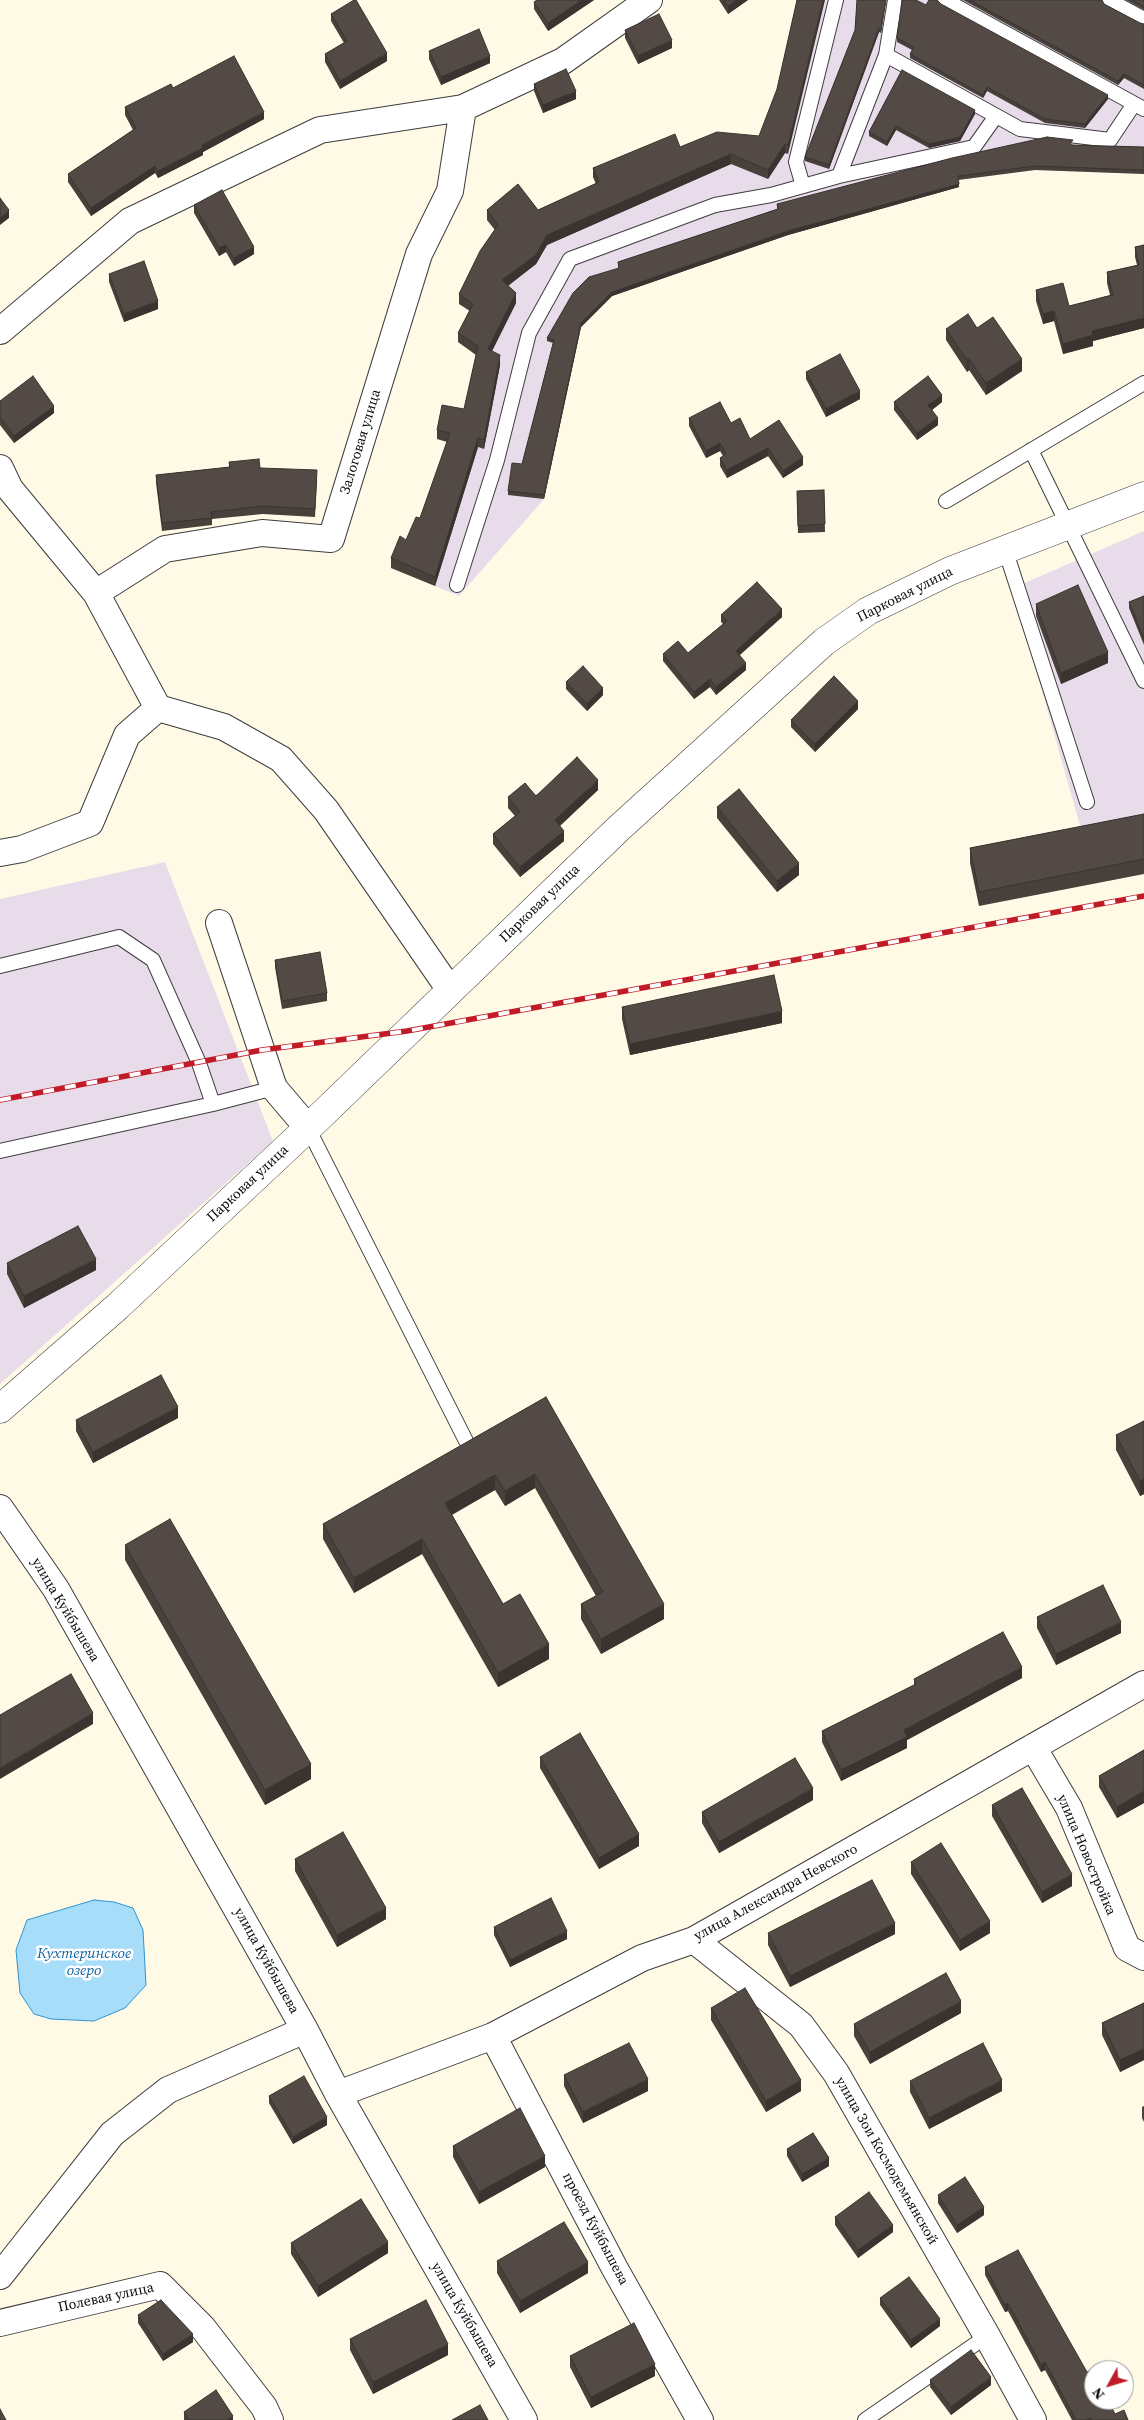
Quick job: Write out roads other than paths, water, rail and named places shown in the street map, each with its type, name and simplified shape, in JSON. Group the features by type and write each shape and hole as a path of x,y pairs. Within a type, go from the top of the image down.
{"street":[{"path":"0,332 130,221 320,130 463,108 563,61 649,0"},
{"name":"Залоговая улица","path":"96,593 165,549 262,533 331,539 419,254 450,191 463,108"},
{"path":"0,468 10,489 96,593 158,708 224,727 280,759 326,810 450,990"},
{"name":"Парковая улица","path":"0,1409 117,1307 308,1128 618,829 824,642 868,611 950,571 1144,496"},
{"path":"0,853 22,849 90,823 127,735 158,708"},
{"path":"219,923 274,1088 308,1128"},
{"name":"улица Куйбышева","path":"0,1508 56,1589 305,2030 338,2094 524,2420"},
{"name":"улица Александра Невского","path":"338,2094 493,2036 642,1958 694,1940 1144,1684"},
{"name":"улица Новостройка","path":"1034,1747 1069,1808 1127,1948 1144,1957"},
{"name":"улица Зои Космодемьянской","path":"694,1940 801,2025 836,2073 1033,2420"},
{"path":"0,2276 112,2134 168,2090 305,2030"},
{"name":"проезд Куйбышева","path":"493,2036 614,2267 700,2420"},
{"name":"Полевая улица","path":"0,2323 160,2285 203,2328 264,2407 270,2420"}],"lane":[{"path":"803,186 796,162 836,0"},
{"path":"838,176 886,55 895,0"},
{"path":"886,55 1020,129 1110,140 1139,106 945,0"},
{"path":"1109,0 1144,19"},
{"path":"457,586 498,460 529,333 570,259 715,205 974,147 996,116"},
{"path":"946,501 1144,382"},
{"path":"1031,450 1144,681"},
{"path":"1005,549 1087,802"},
{"path":"0,966 120,937 153,960 199,1063 213,1104"},
{"path":"0,1151 213,1104 274,1088"},
{"path":"308,1128 466,1441"},
{"path":"865,2420 987,2336"}],"water":[{"name":"Кухтеринское озеро","path":"94,1900 114,1902 133,1908 143,1930 146,1985 125,2008 94,2021 51,2019 34,2014 20,1993 16,1950 27,1920"}],"railway":[{"path":"0,1100 262,1050 407,1031 1144,896"}]}
